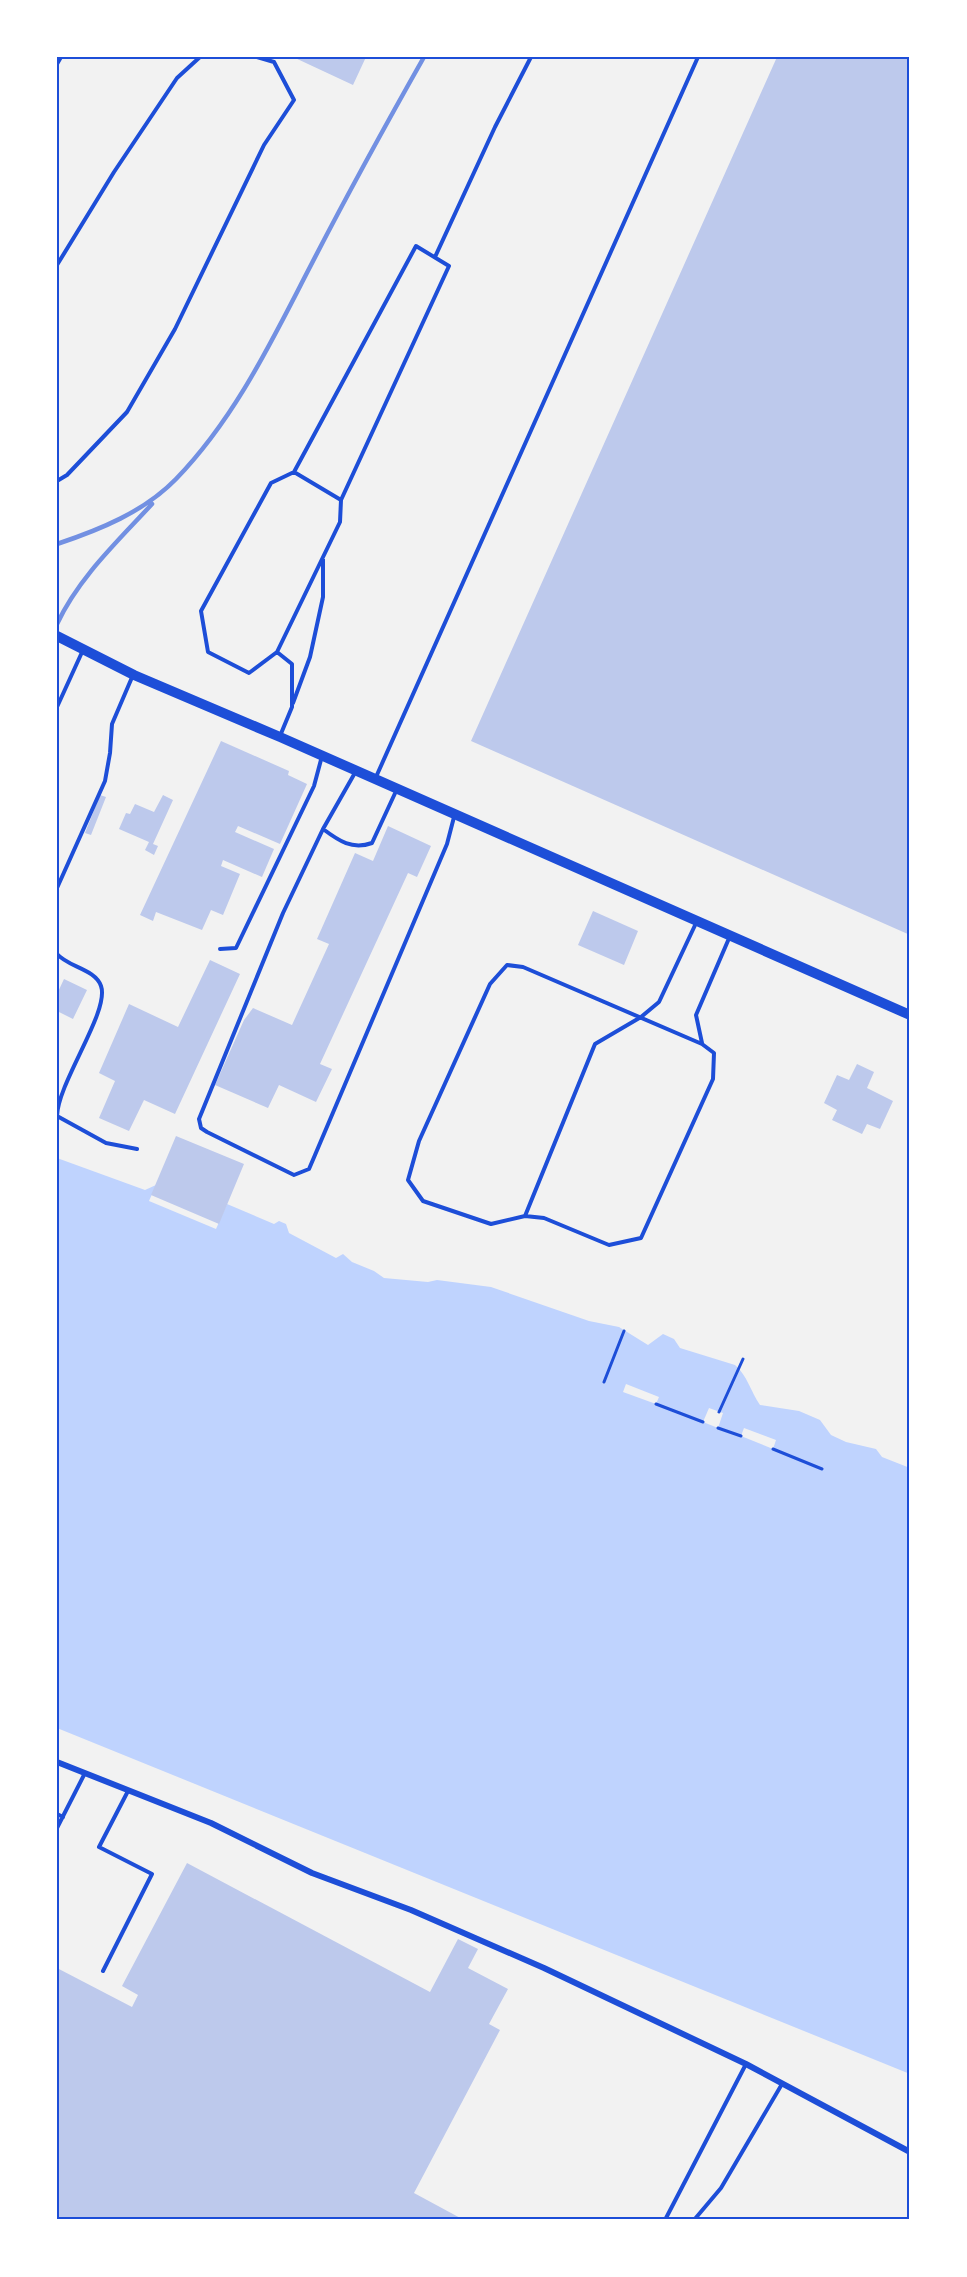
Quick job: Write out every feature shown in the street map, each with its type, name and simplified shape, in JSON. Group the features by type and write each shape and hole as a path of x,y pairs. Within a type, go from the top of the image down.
{"main road":[{"path":"57,636 134,675 280,737 910,1015"}],"street":[{"path":"57,1762 211,1823 312,1873 411,1910 544,1968 746,2064 910,2152"}],"lane":[{"path":"57,64 61,57"},
{"path":"57,265 114,172 177,78 200,57"},
{"path":"57,481 67,475 127,412 175,329 264,145 294,100 274,62 257,57"},
{"path":"435,257 531,57"},
{"path":"375,779 698,57"},
{"path":"416,246 449,266 341,500 340,522 277,652 249,673 208,652 201,611 271,483 294,472 416,246"},
{"path":"294,472 341,500"},
{"path":"280,737 310,657 323,597 323,558"},
{"path":"57,707 84,650"},
{"path":"277,652 292,664 292,707"},
{"path":"57,888 105,780 112,724 134,675"},
{"path":"219,949 236,948 314,786 323,756"},
{"path":"357,771 323,829 283,913 199,1119 201,1128 207,1132 294,1175 309,1169 447,843 455,814"},
{"path":"323,829 341,842 353,846 361,847 372,843 398,789"},
{"path":"525,1216 595,1044 640,1017 659,1002 697,921"},
{"path":"702,1044 696,1015 730,936"},
{"path":"57,954 94,977 101,987 101,1004 58,1104 57,1116 106,1143 137,1149"},
{"path":"507,965 523,967 702,1044 714,1053 713,1078 641,1238 609,1245 544,1218 525,1216 491,1224 423,1201 408,1180 419,1141 490,984 507,965"},
{"path":"57,1828 85,1773"},
{"path":"103,1971 153,1874 99,1847 129,1790"},
{"path":"57,1814 63,1817"},
{"path":"665,2220 746,2064"},
{"path":"694,2220 721,2188 782,2084"}],"path":[{"path":"604,1382 624,1331"},
{"path":"719,1412 743,1359"},
{"path":"656,1404 703,1422"},
{"path":"718,1428 741,1436"},
{"path":"773,1449 822,1469"}],"water":[{"path":"57,1158 145,1190 156,1185 227,1204 274,1224 279,1221 286,1224 289,1233 336,1258 343,1254 352,1262 384,1278 428,1282 437,1280 491,1287 589,1321 619,1327 648,1345 663,1334 674,1339 680,1348 735,1365 743,1374 760,1405 799,1411 820,1420 831,1435 846,1442 876,1449 882,1457 910,1468 910,2074 57,1728"}],"pier":[{"path":"156,1185 227,1204 216,1229 149,1201"},
{"path":"626,1384 659,1397 656,1404 623,1392"},
{"path":"709,1408 723,1413 718,1428 703,1422"},
{"path":"744,1428 776,1440 773,1449 741,1436"}],"building":[{"path":"293,57 366,57 353,85"},
{"path":"777,57 910,57 910,935 471,741"},
{"path":"221,741 289,771 288,775 307,784 280,844 238,826 235,832 274,849 262,877 223,860 221,866 240,874 223,915 211,910 202,930 156,912 153,921 140,915"},
{"path":"100,795 106,797 91,835 85,833"},
{"path":"163,795 173,800 153,844 158,846 154,855 145,850 149,842 119,829 126,813 130,814 135,804 154,812"},
{"path":"388,826 431,846 417,877 408,873 320,1064 332,1069 316,1102 279,1085 268,1108 215,1085 244,1020 253,1008 292,1025 329,944 317,939 355,853 373,861"},
{"path":"593,911 638,931 624,965 578,945"},
{"path":"210,960 240,974 175,1114 144,1100 129,1131 99,1118 115,1081 99,1073 129,1004 178,1027"},
{"path":"64,979 87,990 73,1019 57,1011 57,994"},
{"path":"857,1064 874,1072 867,1088 893,1101 880,1129 867,1124 862,1134 832,1120 837,1110 824,1103 837,1075 849,1080"},
{"path":"176,1136 244,1164 219,1224 151,1195"},
{"path":"187,1863 430,1992 458,1939 478,1949 468,1968 508,1989 489,2024 500,2030 414,2193 464,2220 57,2220 57,1968 132,2007 138,1995 122,1986"}],"railway":[{"path":"57,544 105,526 150,501 176,479 217,430 267,349 352,187 424,57"},
{"path":"57,624 88,575 152,504"}]}
